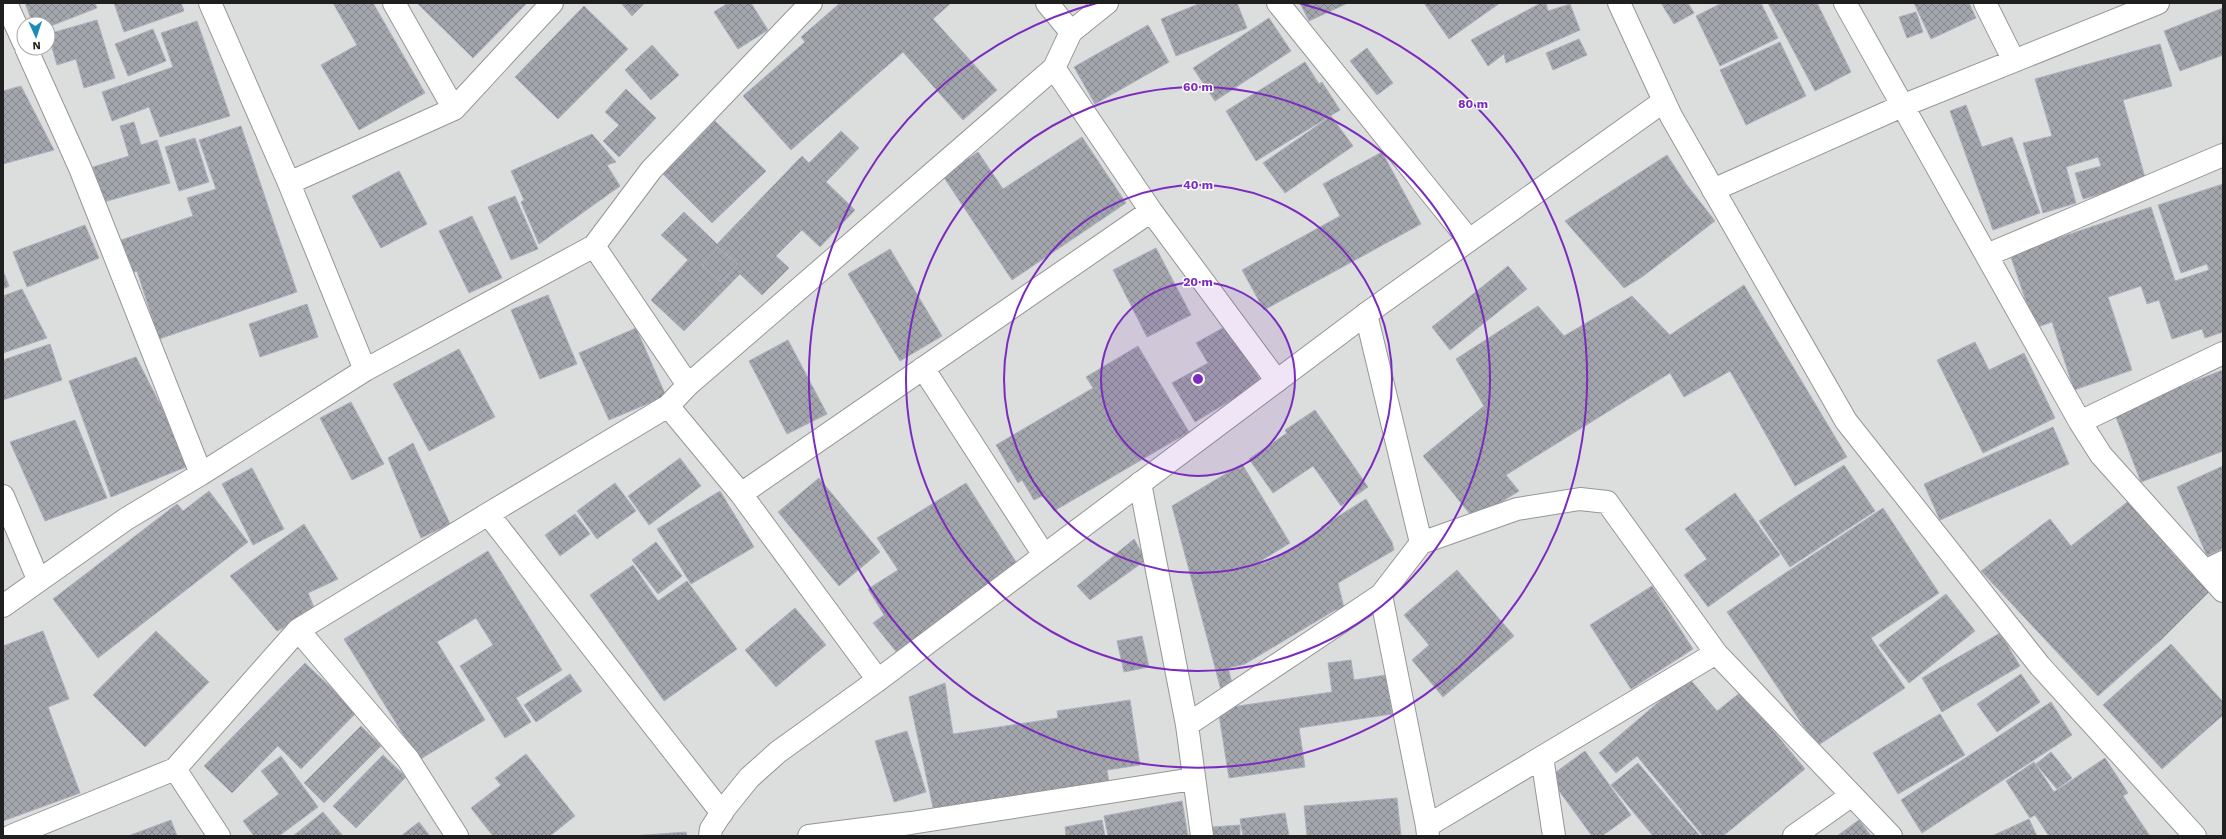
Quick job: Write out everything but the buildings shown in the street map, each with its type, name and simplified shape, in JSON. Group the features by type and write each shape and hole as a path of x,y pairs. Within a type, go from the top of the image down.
{"street":[{"path":"6,3 16,26"},
{"path":"210,3 288,183 365,370"},
{"path":"394,3 454,109"},
{"path":"288,183 454,109 552,3"},
{"path":"3,606 38,579 126,518 201,474 365,370 594,246 651,170 811,3"},
{"path":"1046,3 1071,32"},
{"path":"11,836 175,769 298,630 668,406 688,385 1054,68 1071,32 1107,3"},
{"path":"1278,3 1469,240"},
{"path":"1619,3 1664,101 1713,190 1846,421 2040,666 2195,836"},
{"path":"1845,3 2080,422 2101,455 2214,567 2223,591"},
{"path":"1985,3 2014,61"},
{"path":"1713,190 1902,106 2147,5"},
{"path":"30,56 80,168 201,474"},
{"path":"1054,68 1151,211 1277,380"},
{"path":"710,836 711,829 749,778 778,752 878,680 1366,314 1664,101"},
{"path":"1987,255 2223,155"},
{"path":"741,494 1151,211"},
{"path":"594,246 688,385"},
{"path":"1366,314 1420,543"},
{"path":"2080,422 2223,353"},
{"path":"923,368 1044,555"},
{"path":"668,406 741,494 878,680"},
{"path":"1140,483 1187,725 1193,779 1202,836"},
{"path":"3,496 38,579"},
{"path":"1187,725 1381,595 1420,543 1516,509 1580,499 1607,502 1716,652 1891,836"},
{"path":"488,514 722,813"},
{"path":"1381,595 1427,831 1542,757 1716,652"},
{"path":"298,630 408,759 457,836"},
{"path":"1542,757 1554,836"},
{"path":"175,769 219,836"},
{"path":"809,836 912,829 1193,779"},
{"path":"1794,836 1852,795"}],"shaded area":[{"path":"3,3 2223,3 2223,836 3,836"}]}
